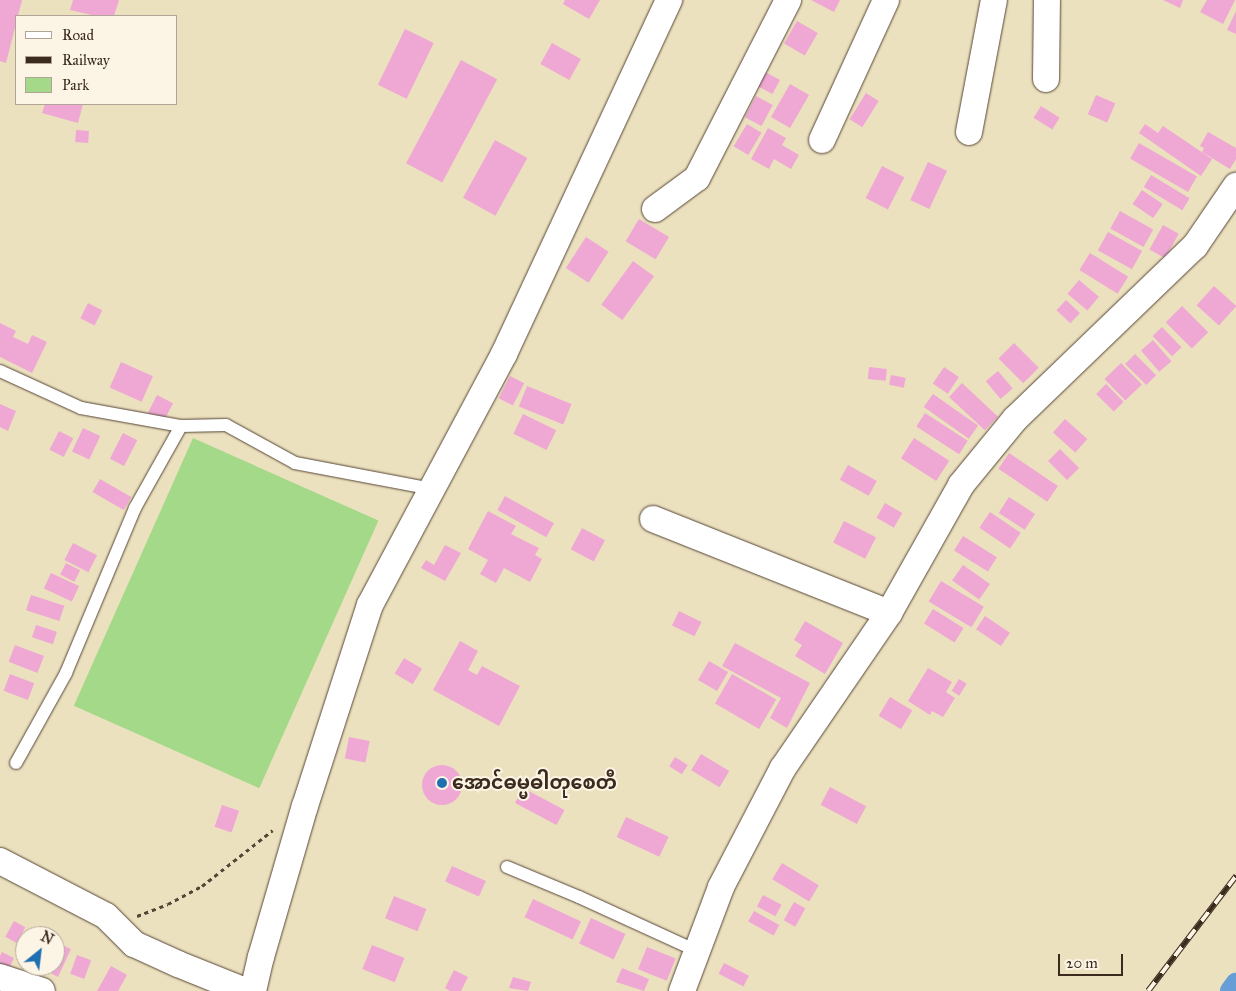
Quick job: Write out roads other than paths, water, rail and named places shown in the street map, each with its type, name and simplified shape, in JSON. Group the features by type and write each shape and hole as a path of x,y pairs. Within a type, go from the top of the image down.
{"street":[{"path":"253,991 305,806 370,605 504,354 669,0"},
{"path":"655,209 697,178 788,0"},
{"path":"822,140 886,0"},
{"path":"969,132 994,0"},
{"path":"1046,79 1047,0"},
{"path":"682,991 721,887 783,768 889,614 961,486 1015,419 1195,246 1236,186"},
{"path":"653,519 889,614"},
{"path":"0,861 106,916 134,944 245,991"},
{"path":"0,977 42,991"}],"lane":[{"path":"0,371 81,408 181,426 226,425 295,463 432,489"},
{"path":"16,763 66,673 135,508 181,426"},
{"path":"507,867 596,904 697,951"}],"waterway":[{"path":"1231,991 1236,984"}],"railway":[{"path":"1148,991 1236,876"}],"place":[{"name":"အောင်ဓမ္မဓါတုစေတီ","path":"442,783"}]}
